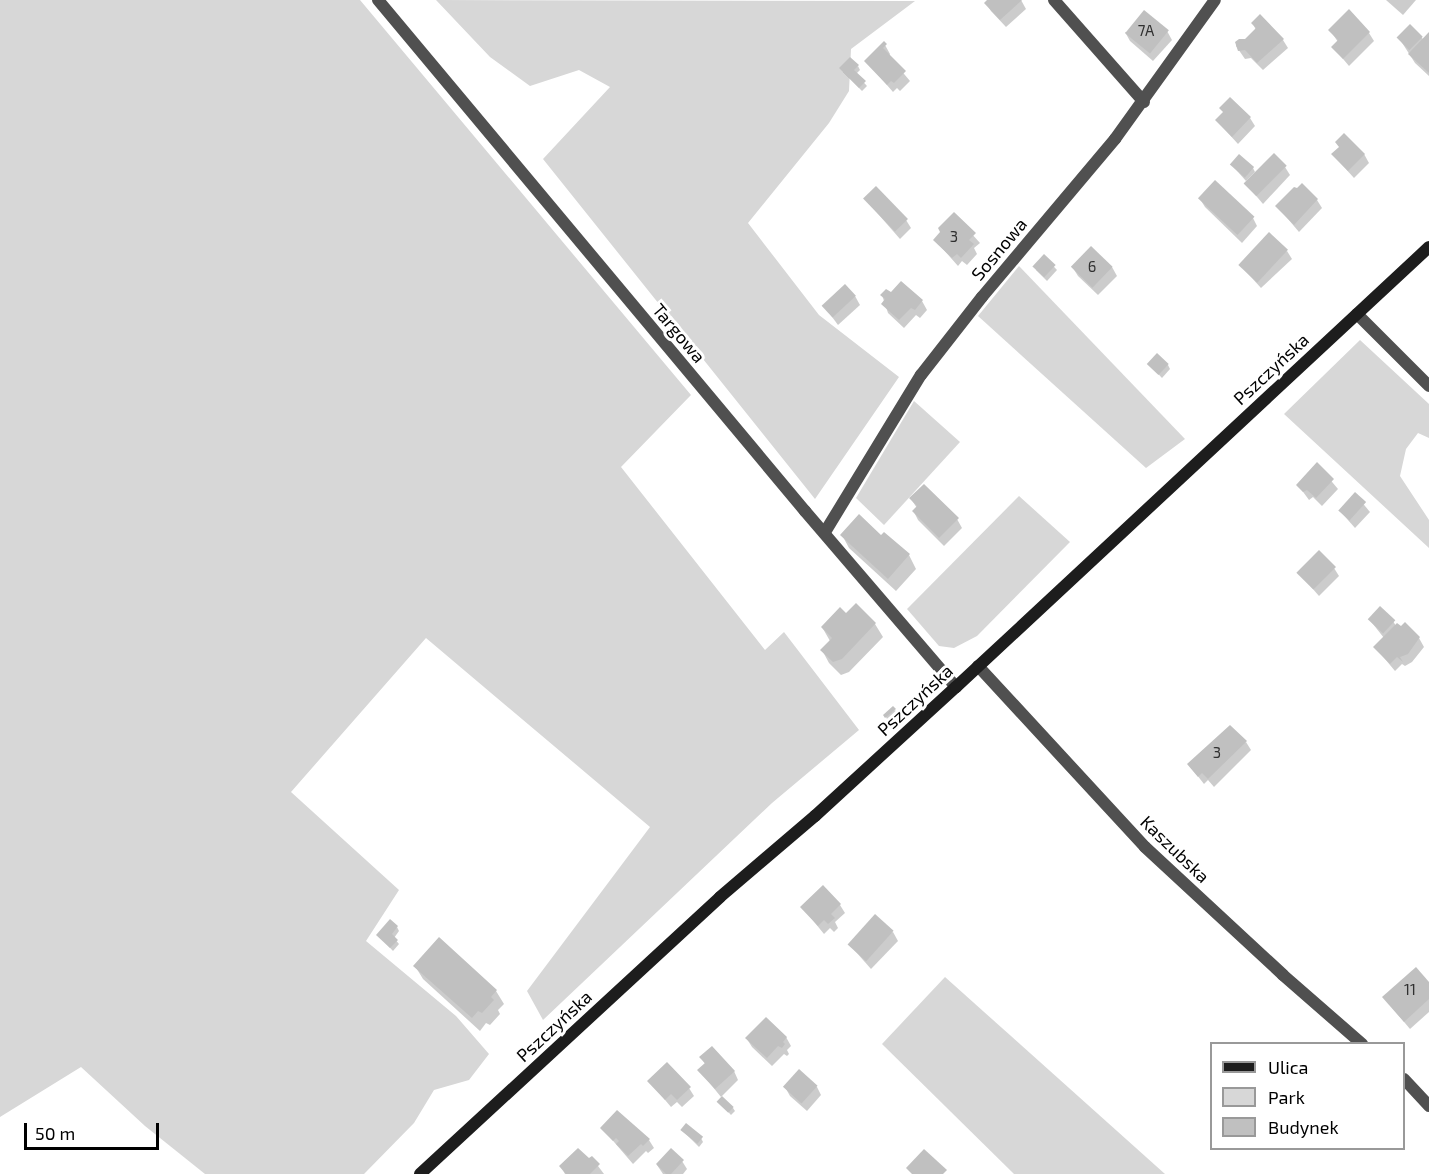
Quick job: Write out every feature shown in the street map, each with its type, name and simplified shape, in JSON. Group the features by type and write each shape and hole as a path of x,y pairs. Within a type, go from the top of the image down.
{"main road":[{"name":"Pszczyńska","path":"420,1174 720,897 815,816 956,687 1429,247"}],"street":[{"name":"Targowa","path":"378,0 956,687"},
{"path":"1054,0 1144,102"},
{"name":"Sosnowa","path":"825,532 921,375 982,297 1144,102 1215,0"},
{"path":"1357,314 1429,386"},
{"name":"Kaszubska","path":"978,666 1145,847 1283,975 1360,1042"},
{"path":"1405,1080 1429,1106"}],"green space":[{"path":"0,0 360,0 691,395 621,467 765,650 784,632 859,730 772,803 543,1020 527,991 650,827 426,638 291,792 399,890 366,941 456,1016 489,1054 469,1080 434,1090 414,1123 364,1174 205,1174 145,1126 81,1067 0,1117"},
{"path":"436,0 915,1 851,49 849,91 829,123 748,223 819,315 899,377 815,499 543,159 610,87 579,70 530,86 490,57"},
{"path":"1019,266 1185,439 1146,468 978,316"},
{"path":"1360,340 1429,404 1429,438 1418,433 1406,449 1400,476 1429,520 1429,548 1284,414"},
{"path":"914,401 960,442 884,525 856,498"},
{"path":"1019,496 1070,542 977,636 954,648 939,646 907,609"},
{"path":"945,977 1165,1174 1014,1174 882,1044"}],"building":[{"path":"987,0 1022,0 1000,20 984,3"},
{"path":"1349,9 1370,32 1343,59 1331,47 1338,40 1328,30"},
{"path":"1144,10 1169,30 1150,53 1125,33"},
{"path":"1260,14 1284,39 1257,63 1245,50 1238,51 1235,42 1245,39 1256,28 1251,23"},
{"path":"1410,24 1423,37 1409,50 1397,37"},
{"path":"1429,32 1429,73 1408,54"},
{"path":"884,41 887,44 883,48 906,71 894,83 891,81 887,85 864,61"},
{"path":"850,57 859,65 854,70 866,81 859,88 839,68"},
{"path":"1230,97 1251,117 1232,137 1215,120 1223,112 1219,108"},
{"path":"1344,133 1365,154 1348,171 1331,154 1339,147 1335,142"},
{"path":"1274,153 1287,166 1256,196 1244,183"},
{"path":"1239,154 1254,167 1245,178 1230,165"},
{"path":"1215,180 1254,217 1237,235 1198,198"},
{"path":"1302,183 1318,199 1294,225 1275,206 1294,187 1297,188"},
{"path":"876,186 908,219 895,232 863,199"},
{"path":"954,212 976,233 969,240 974,244 961,258 957,254 952,258 933,240 940,232 938,228"},
{"path":"1269,232 1288,250 1257,283 1238,265"},
{"path":"1091,246 1113,267 1092,288 1071,267"},
{"path":"1044,254 1056,265 1044,277 1032,266"},
{"path":"901,281 923,300 915,310 911,308 899,320 881,304 885,299 880,295 886,289 891,292"},
{"path":"845,284 856,296 833,318 822,306"},
{"path":"1157,353 1169,364 1158,375 1147,364"},
{"path":"1317,462 1334,479 1316,498 1307,490 1303,492 1296,485"},
{"path":"924,484 959,518 939,538 912,511 917,506 909,498"},
{"path":"1355,492 1366,502 1349,521 1338,511"},
{"path":"859,514 881,535 884,532 910,554 888,579 840,535"},
{"path":"1319,550 1336,567 1313,590 1296,573"},
{"path":"856,603 876,623 842,659 833,662 820,650 832,638 821,627 840,607 846,613"},
{"path":"1380,606 1395,620 1383,633 1368,619"},
{"path":"1405,622 1420,637 1408,654 1400,657 1403,662 1397,657 1390,664 1373,647 1397,623 1401,626"},
{"path":"893,706 896,709 885,718 883,715"},
{"path":"1230,725 1247,741 1208,779 1202,773 1198,777 1187,764"},
{"path":"823,885 841,904 831,914 835,918 828,924 824,920 818,926 800,907"},
{"path":"875,914 894,931 866,961 848,944"},
{"path":"390,919 398,926 392,934 398,940 390,948 376,935"},
{"path":"439,937 497,990 491,997 494,1000 482,1013 478,1011 472,1018 413,966"},
{"path":"1416,967 1429,982 1429,999 1404,1022 1382,997"},
{"path":"766,1017 787,1037 782,1048 778,1046 767,1058 745,1038"},
{"path":"712,1046 735,1071 715,1089 697,1070 705,1063 699,1057"},
{"path":"667,1062 691,1087 677,1100 671,1094 665,1100 647,1081"},
{"path":"799,1069 818,1086 802,1104 783,1087"},
{"path":"722,1096 734,1107 728,1113 717,1102"},
{"path":"617,1110 650,1139 628,1156 616,1144 619,1141 616,1138 613,1141 600,1128"},
{"path":"686,1123 703,1137 697,1144 680,1130"},
{"path":"578,1148 600,1164 590,1174 566,1174 559,1166"},
{"path":"671,1148 684,1160 671,1174 666,1174 656,1164"},
{"path":"924,1149 947,1170 943,1174 912,1174 906,1168"}]}
